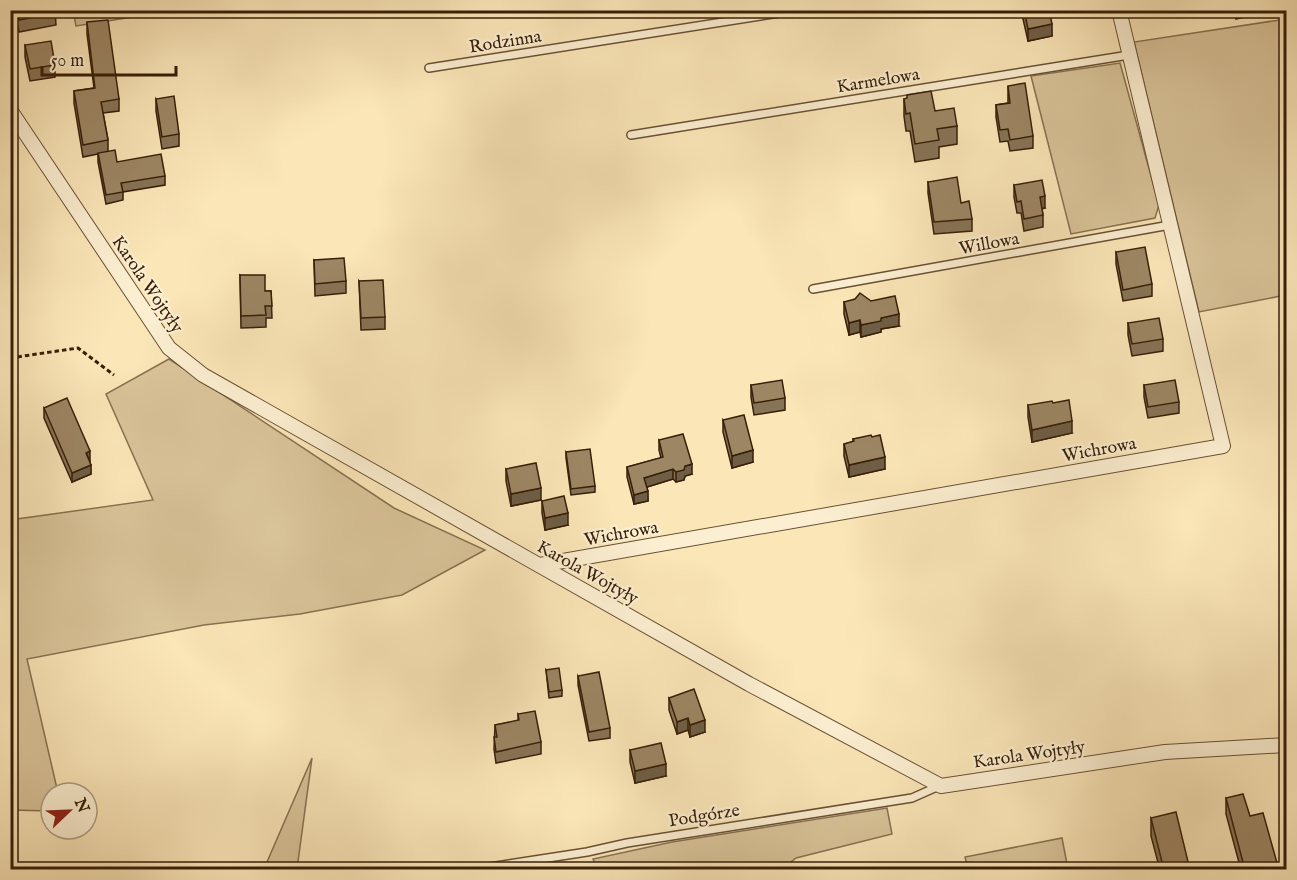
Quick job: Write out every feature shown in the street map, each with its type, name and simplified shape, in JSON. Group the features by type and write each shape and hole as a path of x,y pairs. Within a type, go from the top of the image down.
{"street":[{"name":"Wichrowa","path":"540,565 1223,446 1119,10"},
{"name":"Karola Wojtyły","path":"10,110 169,348 203,375 749,684 941,786 1165,752 1287,745"}],"lane":[{"name":"Rodzinna","path":"429,68 799,10"},
{"name":"Karmelowa","path":"631,135 1129,55"},
{"name":"Willowa","path":"813,289 1170,225"},
{"name":"Podgórze","path":"470,870 912,798 941,786"}],"path":[{"path":"10,358 78,348 114,375"}],"shaded area":[{"path":"73,10 171,11 76,26"},
{"path":"1286,19 1286,295 1199,312 1134,42"},
{"path":"1120,63 1159,205 1155,218 1071,234 1031,76"},
{"path":"169,359 394,508 485,550 402,595 300,614 204,625 27,659 55,781 39,781 39,811 11,810 10,520 153,500 106,394"},
{"path":"312,758 297,869 264,869"},
{"path":"887,808 892,834 796,858 782,869 597,869 593,859 672,842"},
{"path":"1062,838 1068,869 968,869 965,857"}],"building":[{"path":"18,10 55,10 56,13 19,20"},
{"path":"1024,10 1049,10 1052,24 1028,29"},
{"path":"108,20 119,99 101,102 108,140 83,145 74,91 95,88 87,22"},
{"path":"51,41 55,65 30,69 25,45"},
{"path":"1025,83 1033,136 1010,140 1008,129 1000,130 996,105 1010,103 1008,86"},
{"path":"931,91 935,111 954,108 957,126 937,129 939,140 915,144 910,113 906,114 904,99 907,95"},
{"path":"174,96 179,134 162,137 156,99"},
{"path":"115,150 117,162 161,154 165,176 121,183 123,192 106,195 98,153"},
{"path":"957,177 961,203 969,201 972,219 934,222 928,182"},
{"path":"1042,180 1045,196 1040,197 1043,215 1024,219 1021,201 1017,202 1014,185"},
{"path":"1145,247 1152,284 1123,290 1116,252"},
{"path":"344,258 346,281 315,284 314,260"},
{"path":"240,275 265,275 265,291 271,291 272,306 265,306 266,315 241,316"},
{"path":"383,280 385,317 361,318 359,281"},
{"path":"860,293 871,301 895,296 899,314 861,325 860,320 849,323 844,302 855,299"},
{"path":"1159,318 1163,339 1132,344 1128,323"},
{"path":"782,380 785,398 754,403 751,385"},
{"path":"1175,380 1179,402 1148,407 1144,385"},
{"path":"67,398 90,451 86,453 91,465 72,473 44,408"},
{"path":"1069,400 1072,421 1032,430 1028,405"},
{"path":"744,415 753,450 732,456 723,420"},
{"path":"683,434 692,464 685,466 684,470 676,472 673,469 644,478 648,491 634,495 627,467 663,457 659,440"},
{"path":"871,435 872,437 880,435 885,457 849,465 844,444 854,441 853,439"},
{"path":"590,449 595,486 571,489 566,452"},
{"path":"536,463 541,488 511,494 506,469"},
{"path":"564,496 568,513 545,518 542,501"},
{"path":"559,668 562,690 549,692 546,670"},
{"path":"599,672 610,728 589,732 578,676"},
{"path":"694,689 705,720 690,725 688,718 677,722 669,698"},
{"path":"535,711 541,742 496,752 495,725 519,720 518,714"},
{"path":"661,743 666,764 635,771 630,750"},
{"path":"1243,794 1250,816 1263,813 1279,870 1245,870 1226,798"},
{"path":"1176,812 1190,870 1164,870 1151,818"}]}
